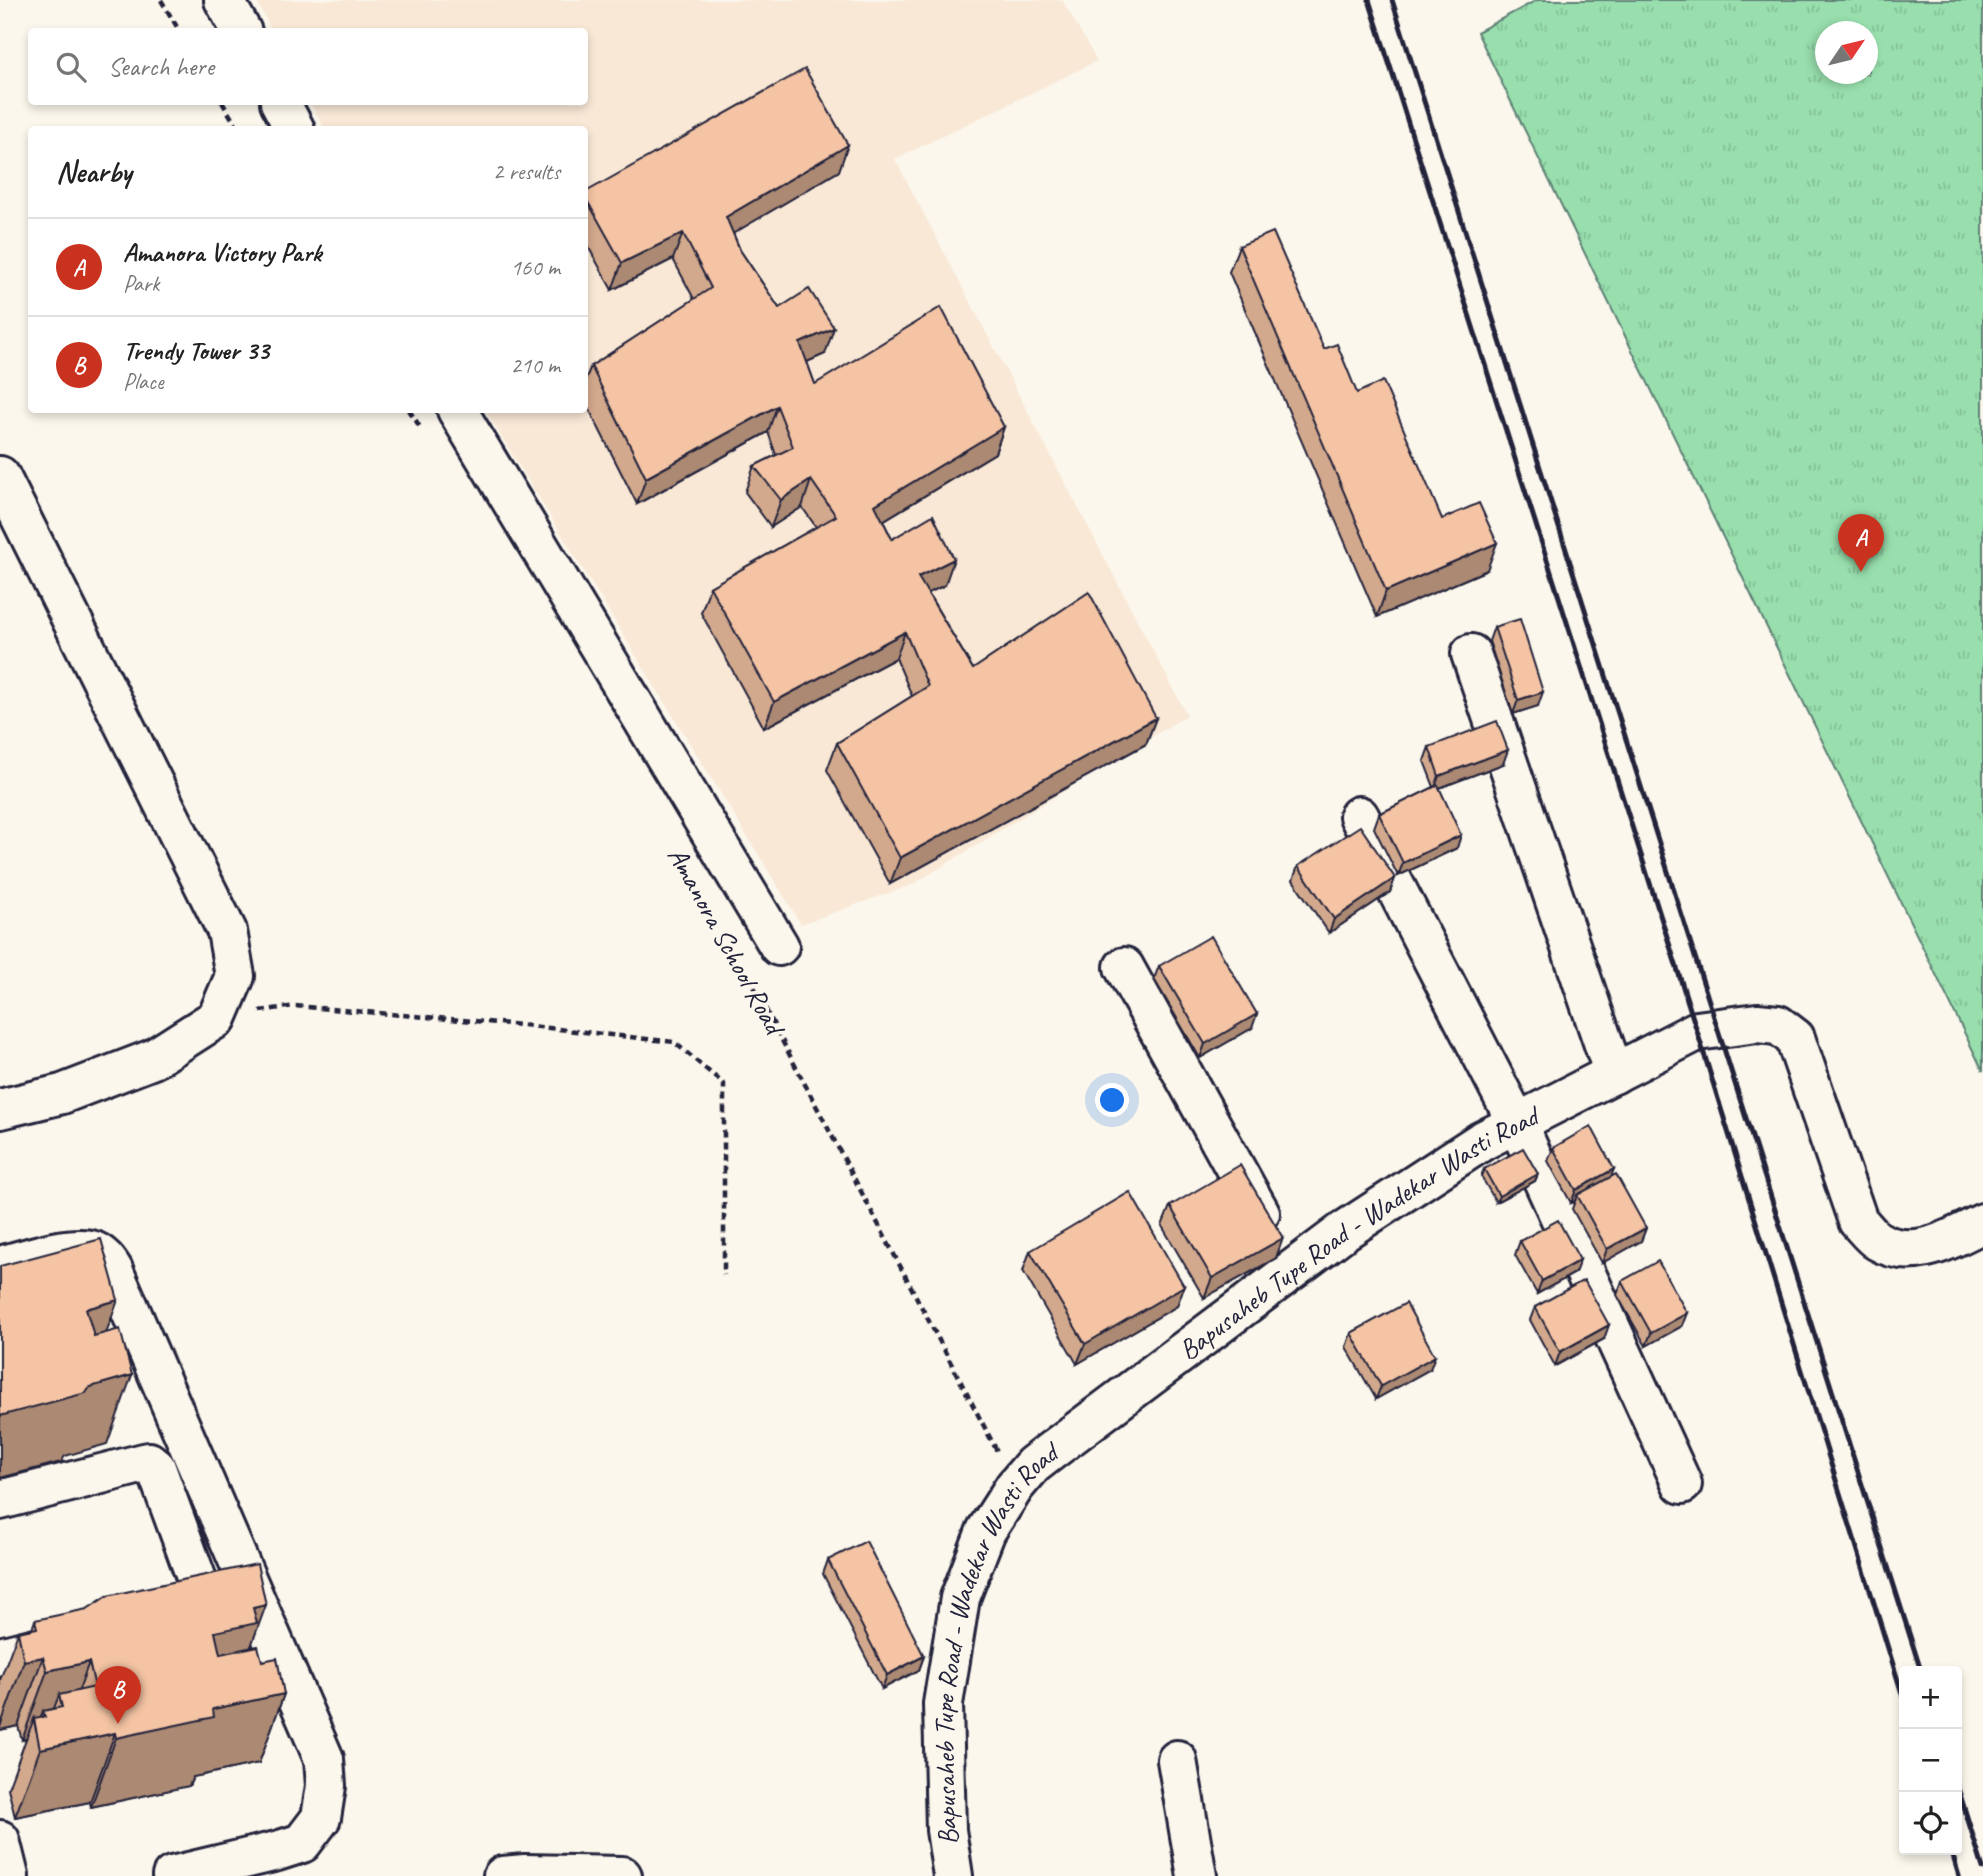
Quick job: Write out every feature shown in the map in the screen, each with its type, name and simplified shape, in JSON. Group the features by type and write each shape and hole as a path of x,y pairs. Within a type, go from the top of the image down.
{"street":[{"path":"225,0 240,28"},
{"path":"282,105 293,126"},
{"name":"Amanora School Road","path":"459,413 779,946"},
{"path":"0,476 227,931 234,976 217,1018 153,1059 62,1094 0,1108"},
{"path":"1471,654 1614,1073"},
{"path":"1359,816 1517,1123 1682,1484"},
{"path":"1124,967 1292,1270"},
{"name":"Bapusaheb Tupe Road - Wadekar Wasti Road","path":"953,1876 946,1830 943,1704 960,1598 986,1531 1015,1486 1042,1458 1344,1231 1482,1141 1697,1031 1757,1023 1778,1025 1795,1038 1858,1221 1877,1241 1902,1251 1935,1246 1983,1223"},
{"path":"0,1266 74,1248 93,1250 104,1257 113,1270 324,1759 326,1786 321,1818 302,1843 172,1876"},
{"path":"0,1500 144,1463 156,1468 200,1588 200,1595 189,1607 135,1622"},
{"path":"0,1657 94,1632"},
{"path":"1177,1760 1197,1876"},
{"path":"0,1840 9,1876"},
{"path":"503,1876 622,1876"}],"path":[{"path":"161,0 178,28"},
{"path":"224,105 237,126"},
{"path":"412,413 424,433"},
{"name":"Amanora School Road","path":"738,956 1015,1486"},
{"path":"217,1018 295,1006 522,1024 674,1042 724,1084 724,1275"}],"shaded area":[{"path":"256,0 1062,0 1097,61 895,159 1187,715 912,885 801,924 487,413 588,413 588,126 323,126 312,105 588,105 588,28 270,28"}],"green space":[{"path":"1537,0 1983,0 1983,1071 1477,32"}],"building":[{"path":"805,69 848,145 726,217 740,250 779,308 809,289 834,328 800,343 815,384 941,307 1004,427 875,505 892,539 933,515 954,559 918,577 973,669 1089,592 1156,718 900,858 837,743 928,686 905,632 774,702 710,587 836,516 811,480 781,500 754,466 793,447 777,406 646,478 591,366 711,288 683,233 622,263 588,202 588,191"},
{"path":"1273,232 1324,349 1337,344 1357,393 1383,381 1442,519 1479,503 1497,543 1386,591 1239,246"},
{"path":"1520,619 1543,692 1518,700 1494,627"},
{"path":"1497,721 1508,750 1439,776 1429,747"},
{"path":"1438,785 1461,835 1403,863 1379,814"},
{"path":"1360,826 1395,878 1334,919 1298,866"},
{"path":"1211,936 1257,1014 1205,1044 1159,966"},
{"path":"1591,1126 1614,1169 1576,1190 1553,1148"},
{"path":"1523,1148 1538,1174 1499,1196 1484,1169"},
{"path":"1240,1165 1283,1238 1212,1278 1170,1206"},
{"path":"1616,1174 1646,1228 1607,1249 1577,1195"},
{"path":"1130,1192 1184,1286 1085,1344 1030,1251"},
{"path":"1558,1220 1580,1260 1542,1281 1520,1241"},
{"path":"101,1239 118,1300 86,1309 94,1336 120,1329 132,1375 90,1387 86,1393 0,1416 0,1266"},
{"path":"1658,1261 1687,1313 1651,1333 1622,1281"},
{"path":"1584,1280 1609,1325 1560,1352 1535,1307"},
{"path":"1406,1303 1435,1356 1381,1386 1351,1333"},
{"path":"866,1541 924,1656 887,1675 828,1560"},
{"path":"257,1564 266,1605 253,1608 257,1623 215,1632 220,1654 258,1646 262,1661 277,1658 284,1694 213,1709 214,1717 116,1738 115,1733 40,1749 34,1719 45,1717 43,1711 62,1707 59,1695 95,1687 89,1662 47,1671 43,1657 24,1661 18,1632 37,1628 35,1620 87,1609 107,1596"}],"railway":[{"path":"1369,0 1697,1031 1899,1684"},
{"path":"1392,0 1919,1666"},
{"path":"1959,1792 1983,1868"},
{"path":"1953,1855 1959,1876"}],"place":[{"name":"Amanora Victory Park","path":"1861,572"},
{"name":"Trendy Tower 33","path":"118,1724"}]}
